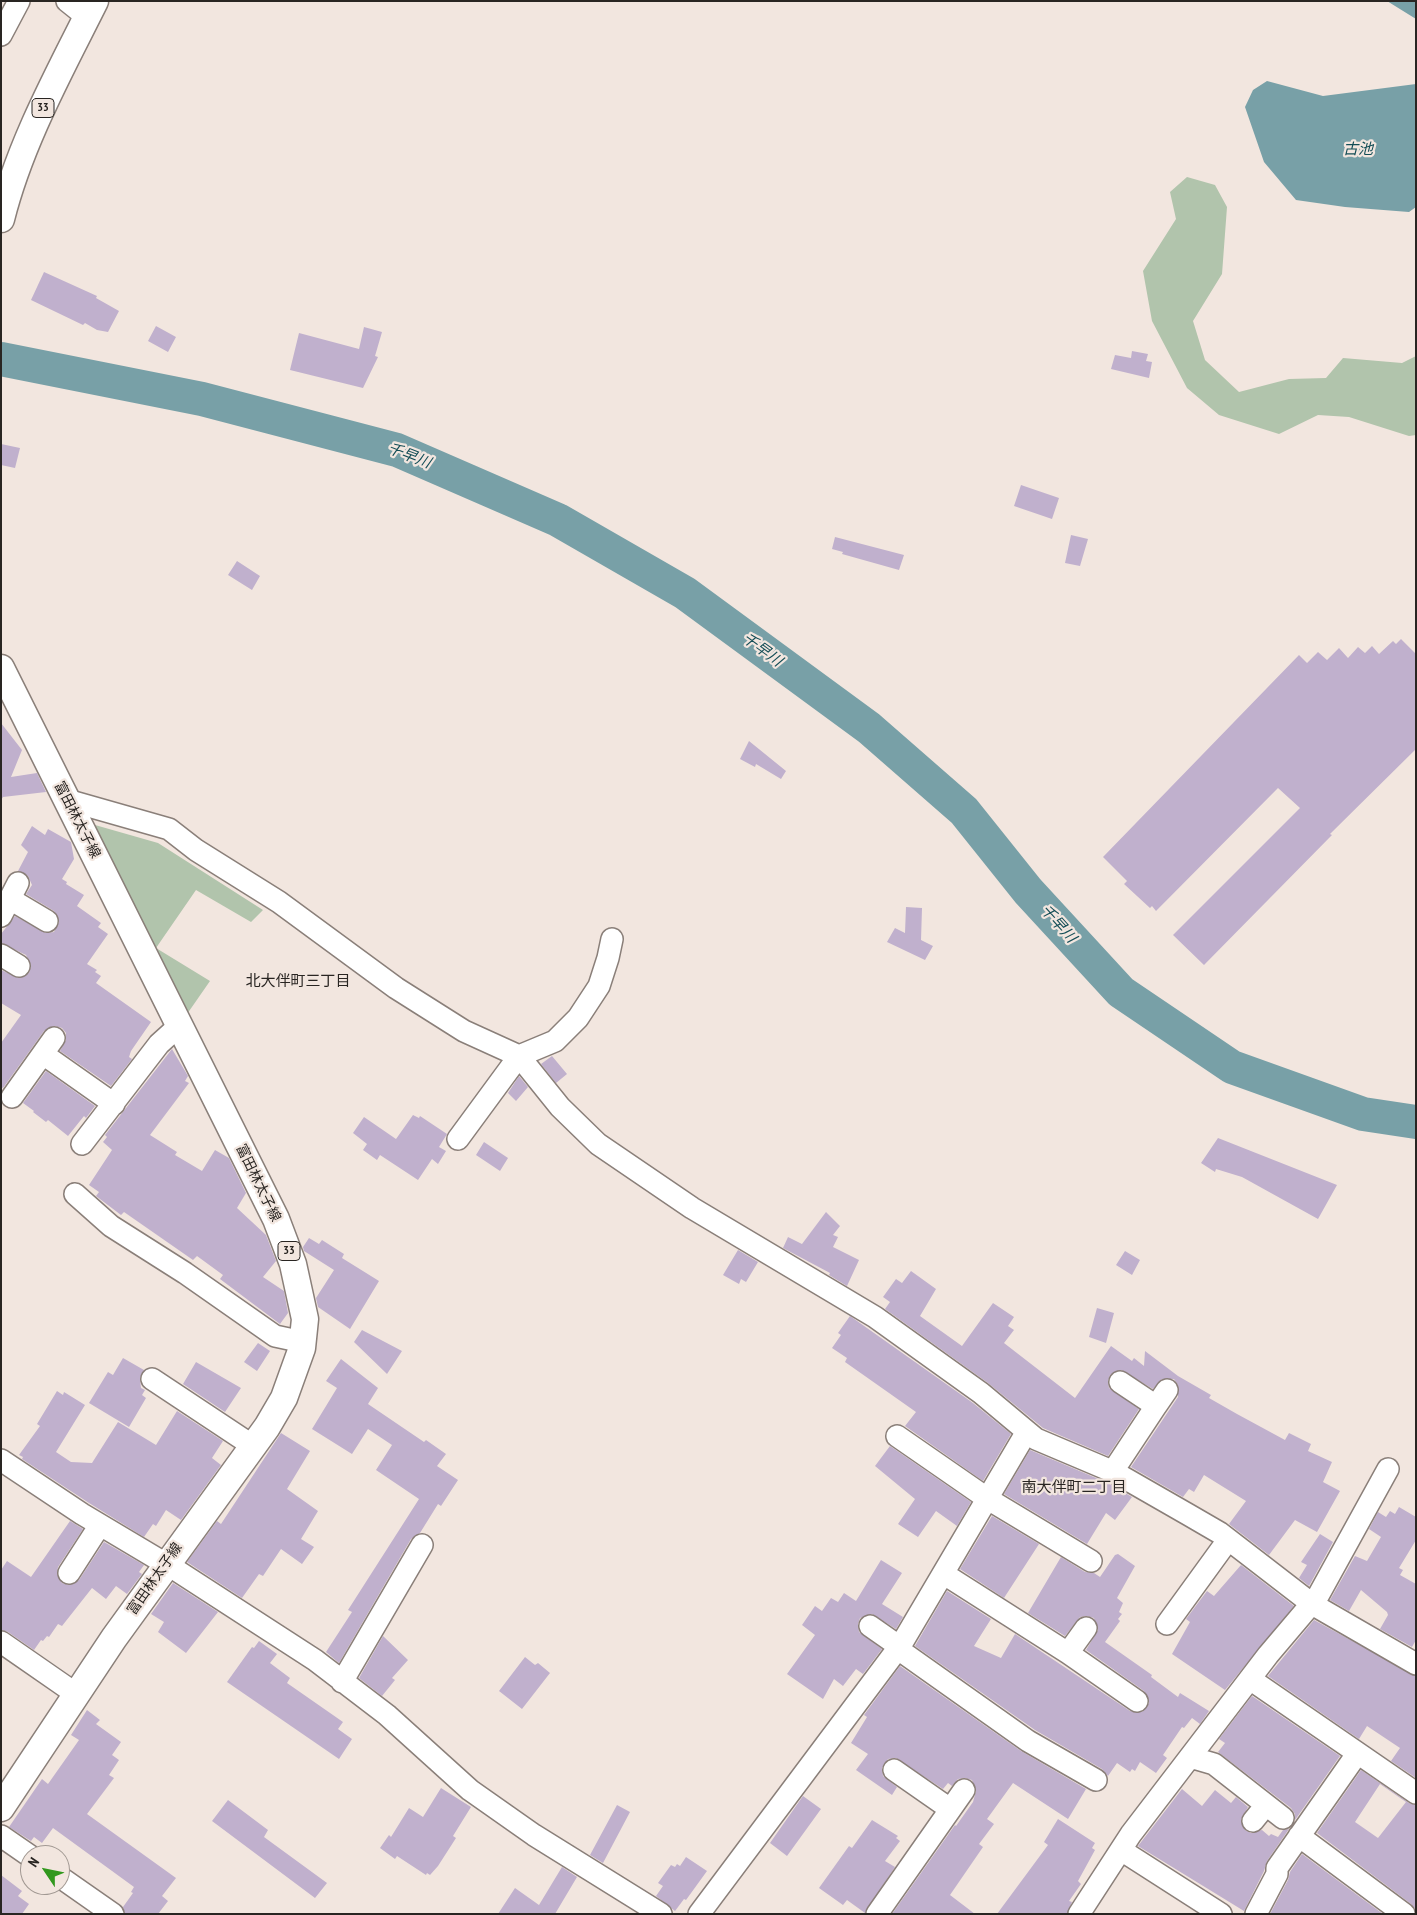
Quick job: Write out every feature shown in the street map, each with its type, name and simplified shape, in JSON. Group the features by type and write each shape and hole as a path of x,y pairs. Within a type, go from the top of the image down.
{"main road":[{"name":"33","path":"1,219 12,183 83,6"},
{"name":"富田林太子線","path":"1,668 180,1025 285,1242 302,1299 305,1319 303,1342 297,1365 284,1398 253,1446 165,1565 76,1694 1,1808"}],"street":[{"path":"1,35 19,1"},
{"path":"67,800 169,829 196,850 279,902 396,988 464,1031 519,1056 560,1107 598,1144 692,1208 875,1317 981,1393 1036,1439 1113,1471 1228,1540 1312,1603 1416,1664"},
{"path":"10,899 47,921"},
{"path":"458,1139 519,1056 555,1040 578,1018 599,986 612,939"},
{"path":"1,955 19,966"},
{"path":"82,1144 159,1044 180,1025"},
{"path":"12,1097 49,1046 114,1104"},
{"path":"75,1194 111,1226 185,1273 275,1336 303,1342"},
{"path":"152,1379 253,1446"},
{"path":"1113,1471 1161,1398 1120,1382"},
{"path":"699,1914 899,1648 1026,1432"},
{"path":"897,1436 988,1499 1091,1561"},
{"path":"1,1460 100,1525 315,1660 387,1715 470,1790 534,1835 661,1914"},
{"path":"1079,1914 1121,1850 1190,1757 1312,1603 1354,1534 1388,1468"},
{"path":"69,1574 100,1525"},
{"path":"1167,1624 1228,1540"},
{"path":"342,1682 422,1545"},
{"path":"944,1574 1068,1653 1137,1701"},
{"path":"870,1626 1028,1741 1096,1780"},
{"path":"1068,1653 1086,1628"},
{"path":"1,1642 76,1694"},
{"path":"1250,1679 1416,1793"},
{"path":"1256,1914 1277,1874 1277,1868 1357,1754"},
{"path":"1190,1757 1214,1764 1260,1813 1283,1818"},
{"path":"894,1770 950,1809"},
{"path":"876,1914 964,1790"},
{"path":"1,1836 20,1849"},
{"path":"1299,1836 1404,1914"},
{"path":"1121,1850 1221,1914"},
{"path":"70,1884 113,1914"}],"green space":[{"path":"1187,177 1215,185 1227,207 1222,274 1193,321 1205,360 1239,392 1289,379 1326,378 1343,358 1402,363 1416,356 1416,435 1409,436 1349,417 1318,415 1279,434 1219,415 1187,388 1152,321 1143,271 1176,219 1170,192"},
{"path":"88,823 158,843 263,910 251,922 196,890 156,948 210,981 185,1017"}],"water":[{"path":"1387,1 1416,1 1416,19"},
{"name":"古池","path":"1267,81 1323,96 1416,84 1416,207 1409,212 1345,207 1296,200 1264,162 1245,107 1253,90"}],"building":[{"path":"44,272 97,296 96,298 119,311 108,332 97,330 85,323 83,325 31,300"},
{"path":"156,326 176,337 168,352 148,341"},
{"path":"364,327 382,332 375,356 378,357 363,388 290,370 299,333 359,349"},
{"path":"1132,351 1148,354 1146,361 1152,362 1149,378 1111,369 1115,355 1131,358"},
{"path":"1,444 20,448 15,468 1,465"},
{"path":"1021,485 1059,498 1052,519 1014,506"},
{"path":"1071,535 1088,539 1080,566 1065,563"},
{"path":"835,537 904,555 899,570 842,554 843,552 832,549"},
{"path":"237,561 260,576 252,590 228,575"},
{"path":"1401,639 1416,654 1416,749 1330,834 1332,835 1204,965 1173,935 1300,808 1278,788 1156,911 1152,906 1150,908 1124,884 1127,881 1103,857 1299,655 1307,663 1318,652 1327,660 1339,648 1348,658 1358,647 1365,653 1372,646 1379,654 1393,641 1396,644"},
{"path":"1,723 22,750 11,777 37,773 46,792 3,797 1,800"},
{"path":"749,741 786,771 781,779 756,764 755,767 740,759"},
{"path":"32,826 45,835 48,829 71,842 74,859 62,879 67,882 66,884 84,895 77,906 101,923 98,927 108,934 87,964 97,970 95,972 101,976 96,983 151,1022 131,1051 129,1057 132,1059 111,1086 60,1051 66,1040 66,1033 62,1028 55,1026 44,1031 3,1088 1,1087 1,1043 21,1015 1,1003 1,970 19,978 29,973 31,966 26,955 1,943 1,934 15,916 46,933 54,932 59,922 54,911 26,894 32,885 28,876 18,871 28,852 21,845"},
{"path":"906,907 922,908 921,940 933,946 925,960 887,942 895,928 905,933"},
{"path":"172,1049 188,1076 185,1081 189,1083 150,1135 177,1152 175,1155 202,1171 215,1150 229,1158 246,1193 237,1208 266,1235 276,1261 263,1277 284,1291 288,1313 280,1324 220,1279 223,1275 197,1256 193,1260 124,1212 121,1215 96,1196 99,1192 89,1185 112,1150 103,1142 107,1137 105,1135"},
{"path":"552,1056 567,1074 556,1083 541,1064"},
{"path":"46,1071 95,1106 68,1136 48,1120 46,1122 23,1103"},
{"path":"519,1076 528,1087 516,1101 508,1093"},
{"path":"413,1115 419,1118 420,1116 447,1134 439,1147 446,1151 438,1164 432,1159 418,1180 380,1155 377,1160 363,1150 367,1144 353,1133 364,1117 396,1139"},
{"path":"1218,1138 1337,1185 1318,1219 1242,1177 1216,1169 1215,1172 1201,1163"},
{"path":"484,1142 508,1158 500,1171 476,1155"},
{"path":"826,1212 840,1226 833,1235 838,1237 833,1247 859,1260 847,1286 829,1275 830,1273 783,1248 788,1237 802,1244"},
{"path":"309,1238 319,1244 322,1240 344,1254 342,1258 379,1281 350,1329 318,1307 316,1298 334,1270 304,1251 303,1247"},
{"path":"738,1250 758,1262 746,1282 741,1279 739,1284 723,1275"},
{"path":"1125,1251 1140,1260 1132,1275 1116,1265"},
{"path":"911,1271 936,1289 920,1316 962,1346 993,1303 1014,1317 1008,1326 1014,1330 1004,1343 1075,1398 1111,1346 1132,1361 1134,1358 1144,1366 1145,1351 1178,1376 1211,1395 1209,1398 1237,1414 1285,1440 1289,1433 1311,1444 1308,1451 1332,1462 1323,1482 1340,1491 1317,1532 1295,1520 1269,1555 1229,1524 1246,1501 1204,1475 1194,1492 1189,1489 1183,1497 1131,1467 1178,1397 1178,1385 1174,1379 1162,1379 1153,1389 1121,1370 1110,1375 1108,1381 1109,1388 1139,1409 1108,1456 1043,1428 988,1383 885,1309 890,1302 883,1297 896,1279 902,1283"},
{"path":"1097,1308 1114,1313 1106,1343 1089,1337"},
{"path":"850,1316 973,1403 1011,1434 983,1481 905,1426 916,1412 845,1362 847,1358 832,1348 841,1335 838,1333"},
{"path":"362,1330 402,1351 387,1374 354,1342"},
{"path":"258,1343 270,1351 257,1371 244,1362"},
{"path":"123,1358 144,1370 140,1379 141,1388 145,1390 142,1395 146,1398 129,1427 89,1403 108,1372 113,1375"},
{"path":"341,1359 378,1388 368,1404 424,1442 426,1440 446,1454 437,1466 458,1480 441,1506 438,1504 420,1533 411,1539 339,1663 326,1652 352,1612 348,1610 419,1499 376,1470 392,1445 368,1429 352,1454 312,1429 337,1388 326,1381"},
{"path":"196,1362 241,1388 225,1412 183,1384"},
{"path":"57,1391 63,1395 64,1392 85,1405 56,1452 71,1462 92,1463 118,1422 156,1445 177,1411 223,1441 212,1458 221,1465 181,1520 166,1510 156,1526 153,1524 144,1537 89,1503 22,1459 23,1457 19,1455 40,1426 37,1424"},
{"path":"281,1433 310,1451 287,1489 318,1511 301,1539 314,1547 302,1564 281,1549 263,1576 259,1574 242,1598 187,1562 217,1521 221,1524"},
{"path":"890,1446 971,1502 957,1526 936,1511 918,1537 898,1524 915,1499 875,1466"},
{"path":"1030,1450 1108,1483 1132,1497 1115,1520 1106,1513 1087,1544 1004,1494"},
{"path":"1399,1507 1416,1517 1416,1540 1399,1568 1403,1570 1400,1575 1416,1584 1416,1640 1412,1647 1380,1629 1388,1615 1387,1612 1361,1590 1349,1611 1330,1600 1355,1556 1367,1561 1381,1537 1369,1529 1378,1512 1386,1517 1390,1511 1395,1514"},
{"path":"992,1516 1039,1544 1004,1598 960,1569"},
{"path":"70,1521 83,1529 58,1567 57,1573 62,1583 69,1585 79,1580 104,1542 144,1565 139,1572 142,1574 127,1594 116,1586 106,1599 92,1588 62,1626 58,1624 49,1637 47,1636 43,1641 41,1640 34,1650 8,1632 1,1630 1,1570 7,1561 31,1577"},
{"path":"1320,1534 1333,1542 1309,1586 1299,1578 1307,1565 1301,1562"},
{"path":"1118,1554 1135,1566 1117,1598 1123,1603 1119,1612 1122,1614 1118,1619 1120,1621 1105,1642 1152,1675 1151,1677 1178,1697 1180,1693 1209,1711 1200,1724 1192,1718 1184,1728 1182,1727 1163,1755 1167,1758 1156,1773 1140,1762 1135,1771 1132,1769 1130,1772 1117,1763 1108,1776 1102,1769 1035,1730 915,1646 947,1591 991,1619 974,1646 1001,1658 1015,1634 1130,1711 1142,1712 1149,1703 1144,1691 1086,1650 1098,1630 1094,1618 1080,1617 1065,1636 1028,1613 1061,1557 1085,1572 1094,1573 1100,1577 1115,1555"},
{"path":"881,1560 902,1573 882,1604 903,1617 896,1629 872,1614 860,1618 858,1624 859,1632 882,1649 863,1674 856,1669 843,1686 834,1679 823,1699 787,1674 815,1635 802,1625 815,1606 822,1611 831,1598 838,1602 844,1593 856,1601"},
{"path":"1241,1565 1294,1606 1225,1690 1172,1654 1190,1622 1186,1619 1207,1591 1214,1596"},
{"path":"173,1583 218,1612 186,1653 158,1632 164,1622 151,1614"},
{"path":"1314,1620 1416,1676 1416,1778 1391,1761 1400,1748 1367,1726 1359,1739 1268,1676"},
{"path":"383,1636 408,1660 392,1678 395,1680 382,1696 359,1678"},
{"path":"259,1641 277,1654 270,1663 290,1678 287,1683 343,1722 338,1729 352,1739 339,1759 227,1682 252,1647 254,1648"},
{"path":"525,1657 535,1665 538,1663 550,1673 522,1709 499,1691"},
{"path":"900,1666 1021,1751 1086,1789 1068,1819 1013,1783 987,1819 994,1824 979,1844 983,1847 950,1895 975,1914 892,1914 973,1802 976,1791 972,1780 965,1778 958,1779 952,1786 948,1783 943,1789 896,1758 888,1759 882,1768 883,1776 897,1787 892,1795 856,1770 868,1754 851,1743 867,1717 864,1715"},
{"path":"1252,1696 1340,1756 1295,1820 1295,1814 1291,1808 1218,1752 1225,1743 1219,1739"},
{"path":"87,1710 100,1720 96,1724 121,1742 112,1755 119,1760 109,1775 114,1778 87,1814 176,1878 162,1896 168,1901 158,1914 125,1914 123,1907 133,1893 131,1892 134,1887 53,1828 42,1843 34,1837 31,1841 9,1827 42,1779 48,1784 79,1740 71,1735"},
{"path":"1361,1770 1409,1803 1416,1805 1416,1910 1411,1904 1317,1833","holes":["1380,1784 1406,1802 1378,1838 1355,1822"]},
{"path":"441,1788 471,1807 453,1836 456,1838 438,1866 430,1875 427,1873 426,1875 397,1856 395,1859 380,1848 389,1835 391,1837 409,1808 423,1817"},
{"path":"1182,1789 1202,1806 1215,1790 1231,1803 1236,1797 1248,1807 1241,1820 1245,1830 1251,1833 1262,1830 1269,1836 1271,1834 1278,1837 1283,1830 1289,1829 1267,1861 1244,1911 1138,1846"},
{"path":"803,1796 821,1809 787,1856 770,1843"},
{"path":"228,1800 268,1830 264,1837 327,1883 315,1898 212,1821"},
{"path":"617,1805 630,1812 603,1863 590,1855"},
{"path":"1058,1819 1095,1843 1092,1848 1095,1850 1078,1881 1081,1884 1069,1901 1072,1902 1067,1914 997,1914 1048,1845 1044,1842"},
{"path":"872,1820 898,1836 896,1838 900,1841 885,1861 895,1867 865,1913 847,1900 843,1905 819,1888 849,1846 852,1848"},
{"path":"1302,1854 1383,1914 1270,1914 1288,1880 1290,1872"},
{"path":"686,1857 707,1871 686,1900 684,1899 675,1911 656,1896 663,1886 658,1883 671,1865 675,1867 677,1864 680,1866"},
{"path":"562,1867 577,1877 555,1914 498,1914 515,1888 539,1905"},
{"path":"1,1875 20,1889 18,1896 29,1904 22,1914 1,1914"}],"waterway":[{"name":"千早川","path":"1,359 202,399 397,450 558,520 685,593 869,728 964,811 1028,891 1121,992 1232,1067 1363,1114 1416,1122"}],"district":[{"name":"北大伴町三丁目","path":"298,982"},
{"name":"南大伴町二丁目","path":"1074,1488"}]}
